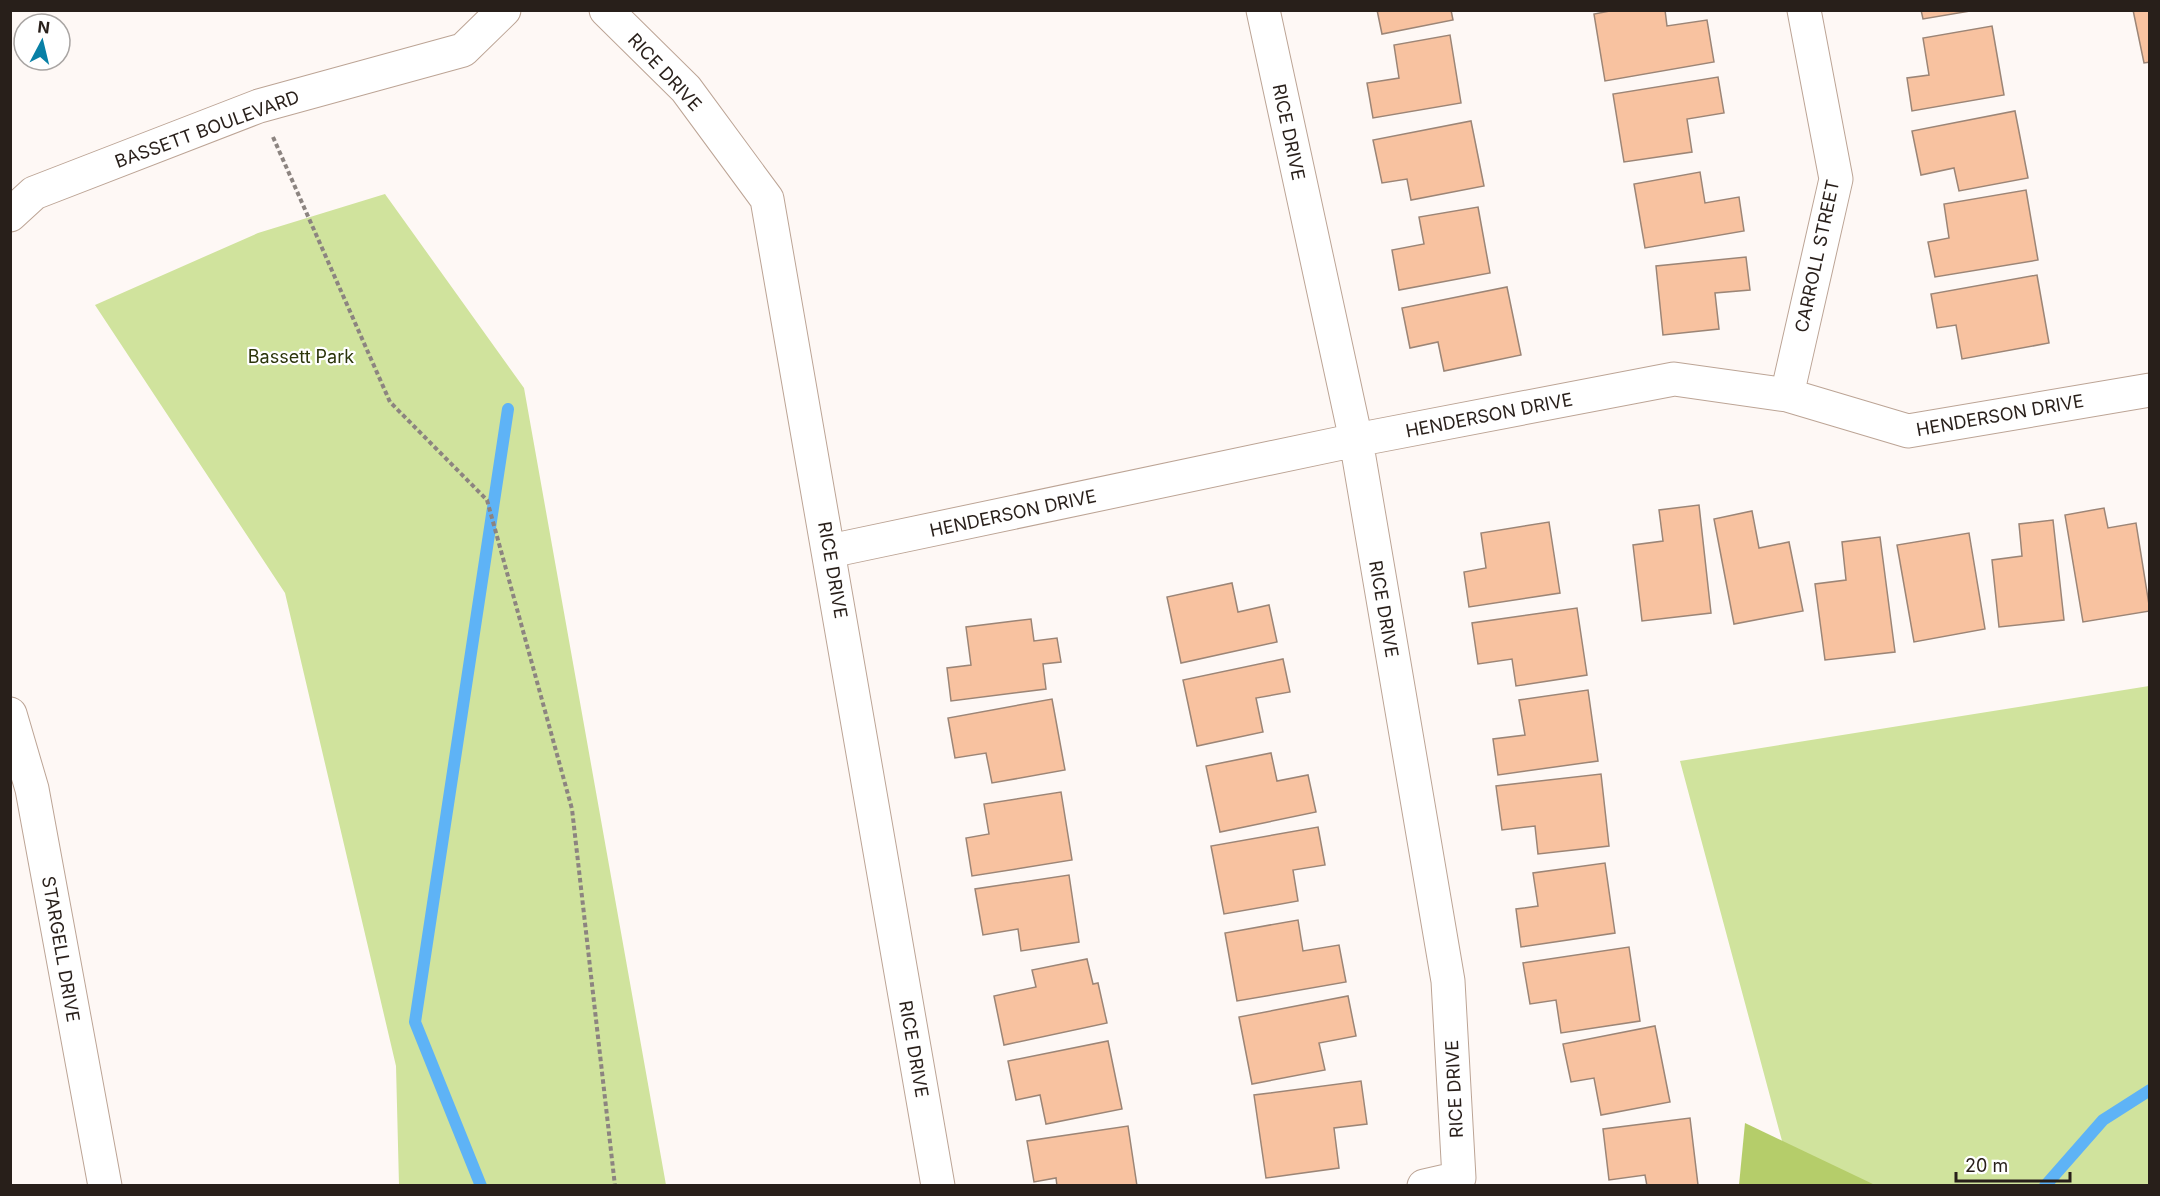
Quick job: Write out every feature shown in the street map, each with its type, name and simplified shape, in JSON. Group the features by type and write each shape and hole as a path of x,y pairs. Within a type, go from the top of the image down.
{"street":[{"name":"BASSETT BOULEVARD","path":"10,215 34,193 259,106 463,50 504,10"},
{"name":"RICE DRIVE","path":"606,10 686,89 767,199 830,551 938,1185"},
{"name":"RICE DRIVE","path":"1263,10 1356,440 1448,981 1459,1178 1424,1185"},
{"name":"CARROLL STREET","path":"1786,396 1836,180 1804,10"},
{"name":"HENDERSON DRIVE","path":"830,551 1356,440 1674,379 1786,396 1908,431 2150,390"},
{"name":"STARGELL DRIVE","path":"10,714 32,789 105,1185"}],"path":[{"path":"259,106 390,402 487,501 572,809 615,1185"}],"green space":[{"name":"Bassett Park","path":"385,194 524,388 666,1185 399,1185 396,1066 285,593 95,305 258,233"},
{"path":"2149,686 2149,1185 1790,1185 1789,1167 1680,761"},
{"path":"1745,1123 1875,1185 1739,1185"}],"building":[{"path":"1377,10 1451,10 1453,20 1382,34"},
{"path":"1615,10 1665,10 1667,26 1707,20 1714,62 1605,81 1594,14"},
{"path":"1921,10 1976,10 1923,19"},
{"path":"2133,10 2150,10 2150,62 2144,63"},
{"path":"1992,26 2004,95 1912,111 1907,78 1929,75 1923,38"},
{"path":"1450,35 1461,103 1373,118 1367,83 1399,78 1394,45"},
{"path":"1718,77 1724,113 1687,119 1692,152 1624,162 1613,94"},
{"path":"2015,111 2028,178 1959,191 1954,168 1921,175 1912,131"},
{"path":"1471,121 1484,186 1411,200 1407,179 1382,183 1373,140"},
{"path":"1700,172 1705,203 1739,197 1744,231 1645,248 1634,184"},
{"path":"2026,190 2038,260 1935,277 1928,242 1949,238 1944,204"},
{"path":"1478,207 1490,273 1399,290 1392,250 1424,244 1419,217"},
{"path":"1746,257 1750,290 1715,293 1719,329 1663,335 1656,266"},
{"path":"2037,275 2049,343 1962,359 1956,325 1937,328 1931,294"},
{"path":"1507,287 1521,355 1444,371 1438,342 1410,348 1402,308"},
{"path":"1699,505 1711,613 1642,621 1633,545 1663,541 1659,510"},
{"path":"2104,508 2108,528 2136,523 2150,611 2083,622 2065,515"},
{"path":"1752,511 1759,548 1789,542 1803,611 1734,624 1714,519"},
{"path":"2053,520 2064,620 1999,627 1992,560 2022,556 2019,524"},
{"path":"1549,522 1560,593 1469,607 1464,572 1486,568 1481,533"},
{"path":"1969,533 1985,629 1914,642 1897,545"},
{"path":"1880,537 1895,652 1825,660 1815,584 1846,580 1842,542"},
{"path":"1232,583 1238,612 1269,605 1277,642 1181,663 1167,597"},
{"path":"1577,608 1587,675 1516,686 1512,659 1478,664 1472,623"},
{"path":"1031,619 1034,641 1057,638 1061,662 1043,664 1046,689 951,701 947,668 971,665 966,627"},
{"path":"1283,659 1290,692 1256,698 1263,732 1197,746 1183,680"},
{"path":"1588,690 1598,761 1498,775 1493,739 1525,735 1519,700"},
{"path":"1052,699 1065,770 992,783 986,753 955,758 948,718"},
{"path":"1271,753 1277,781 1308,775 1316,812 1220,832 1206,766"},
{"path":"1601,774 1609,846 1538,854 1535,826 1502,830 1496,786"},
{"path":"1061,792 1072,860 972,876 966,838 989,834 984,804"},
{"path":"1318,827 1325,865 1293,870 1298,901 1224,914 1211,846"},
{"path":"1605,863 1615,933 1521,947 1516,909 1538,906 1533,873"},
{"path":"1069,875 1079,942 1021,951 1018,929 983,935 975,889"},
{"path":"1298,920 1303,951 1339,945 1346,982 1237,1001 1225,933"},
{"path":"1629,947 1640,1021 1561,1033 1556,1000 1530,1004 1523,963"},
{"path":"1087,959 1093,984 1098,983 1107,1023 1004,1045 994,996 1036,987 1032,970"},
{"path":"1348,996 1356,1036 1319,1043 1325,1070 1252,1084 1239,1017"},
{"path":"1655,1026 1670,1102 1601,1115 1594,1078 1571,1082 1563,1044"},
{"path":"1108,1041 1122,1109 1046,1124 1040,1095 1016,1100 1008,1061"},
{"path":"1361,1081 1367,1124 1334,1128 1339,1168 1266,1178 1254,1095"},
{"path":"1690,1118 1698,1185 1647,1186 1645,1175 1609,1180 1603,1129"},
{"path":"1128,1126 1137,1186 1057,1186 1056,1178 1034,1182 1027,1141"}],"waterway":[{"path":"481,1186 415,1022 508,409"},
{"path":"2045,1186 2103,1120 2150,1090"}]}
